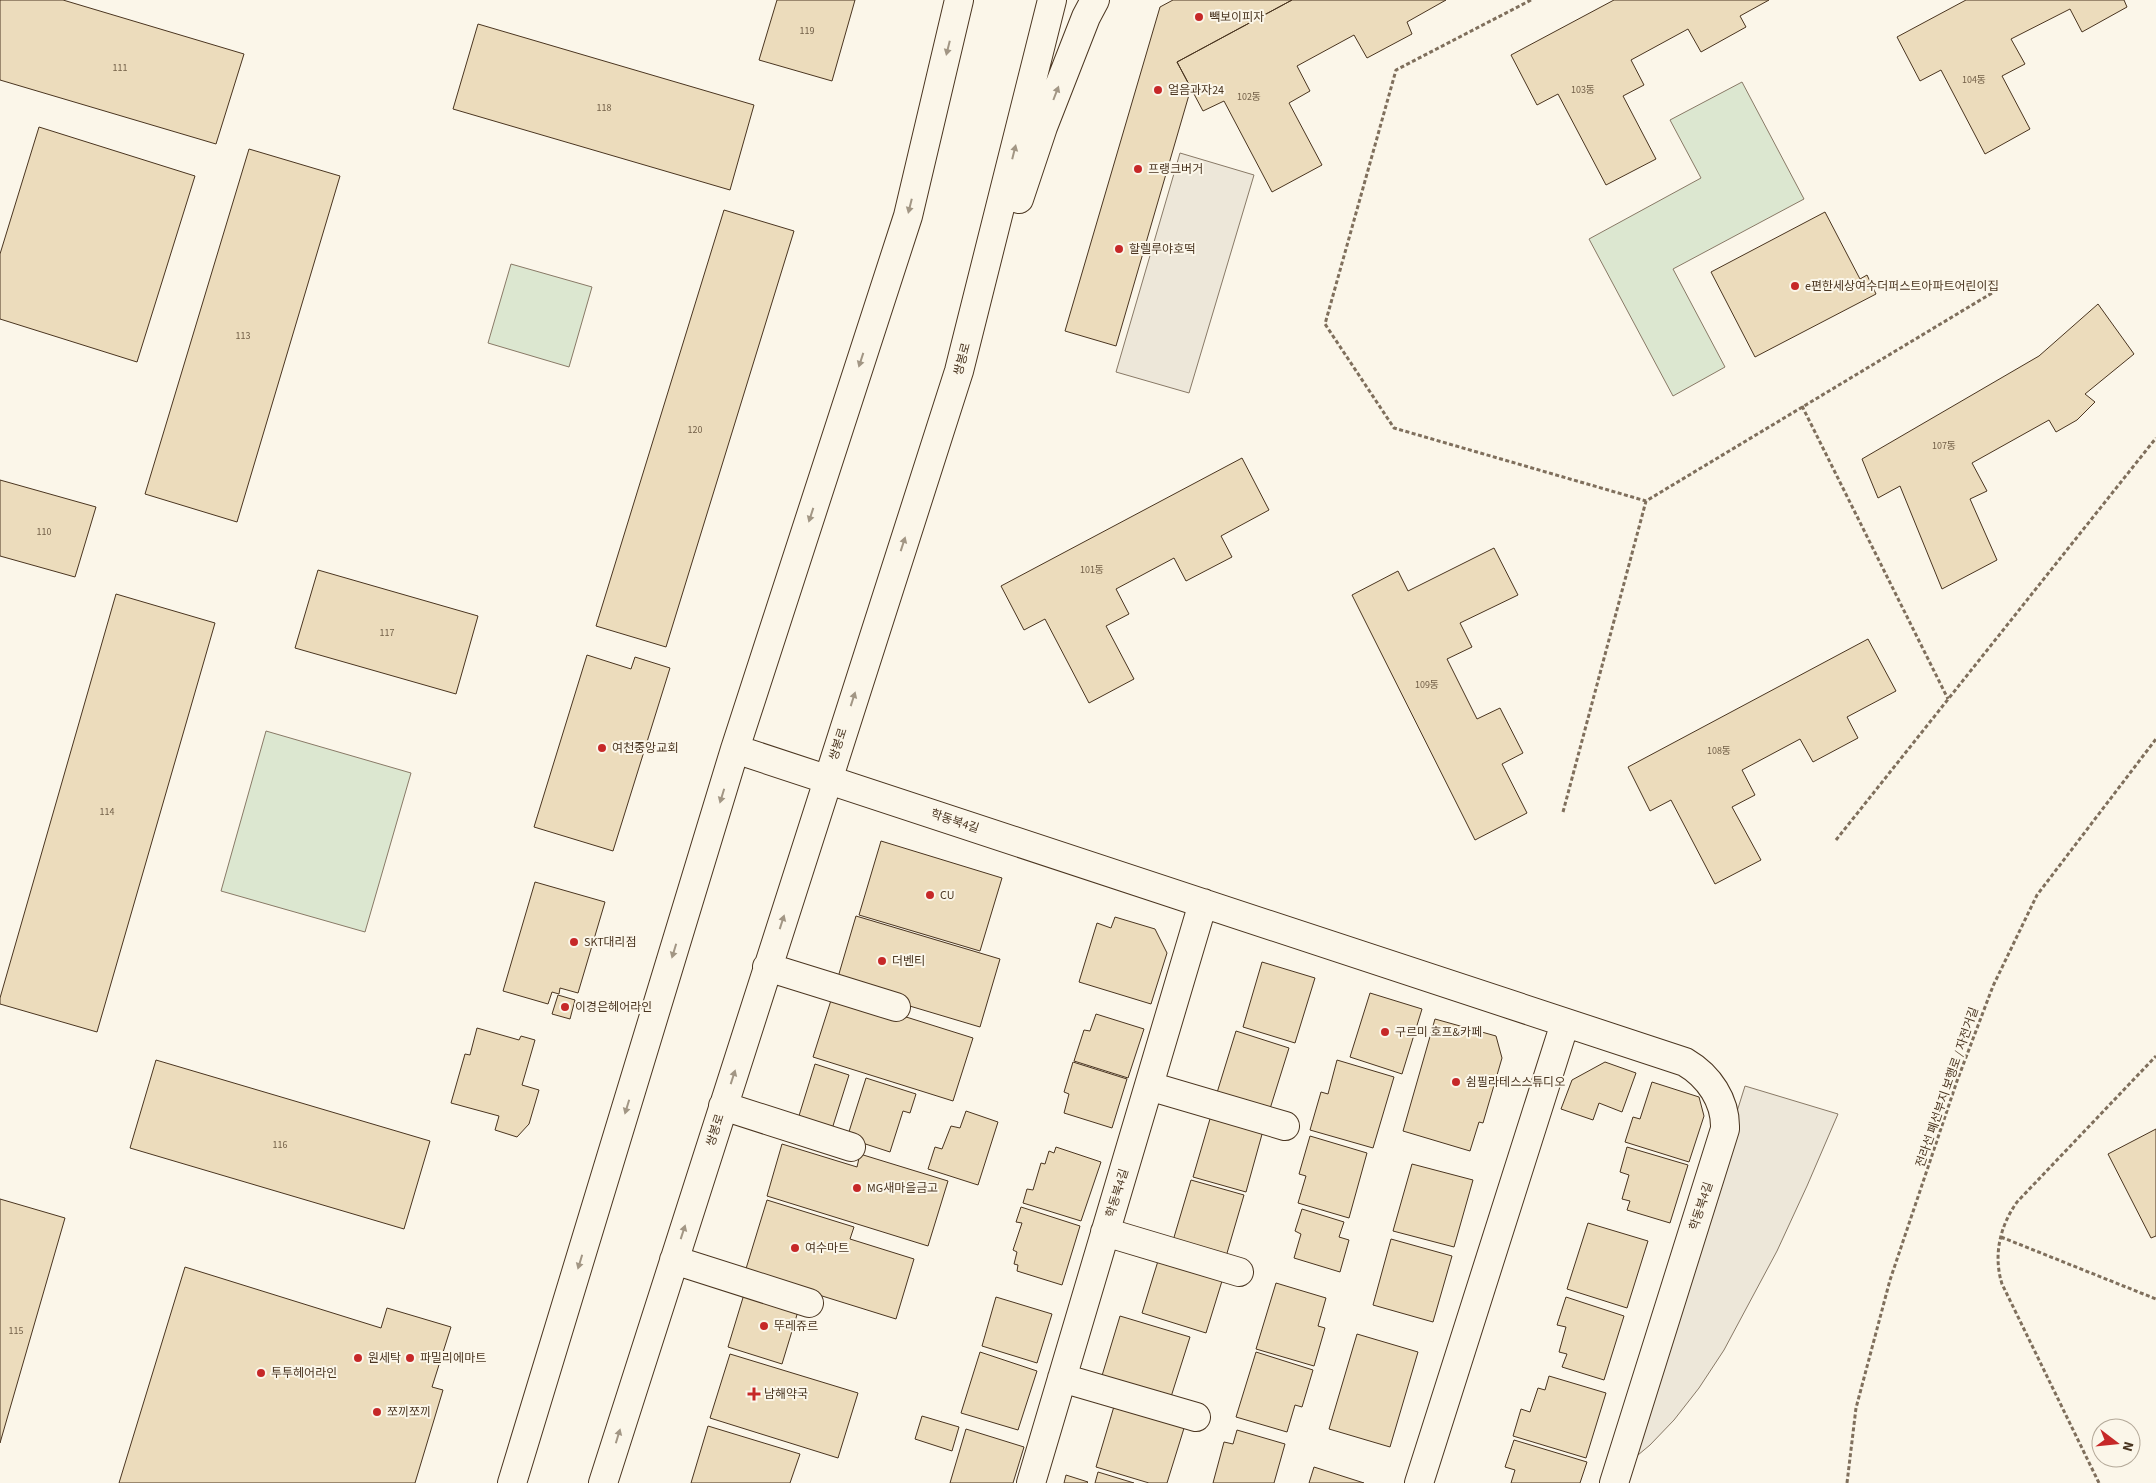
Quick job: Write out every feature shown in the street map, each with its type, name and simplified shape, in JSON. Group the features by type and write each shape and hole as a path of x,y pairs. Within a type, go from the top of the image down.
{"street":[{"path":"512,1483 735,749 908,216 959,0"},
{"name":"쌍봉로","path":"603,1483 827,778 959,371 1052,0"},
{"path":"959,371 1044,127 1086,16 1095,0"},
{"name":"학동북4길","path":"735,749 1686,1062 1696,1068 1714,1087 1726,1117 1723,1138 1614,1483"},
{"name":"학동북4길","path":"1031,1483 1203,903"},
{"path":"768,967 896,1007"},
{"path":"1419,1483 1565,1023"},
{"path":"1149,1086 1285,1126"},
{"path":"723,1106 851,1147"},
{"path":"1105,1232 1239,1272"},
{"path":"674,1260 809,1303"},
{"path":"1062,1378 1196,1417"}],"path":[{"path":"1531,0 1396,70 1325,324 1394,428 1646,501"},
{"path":"1563,812 1646,501 1992,293"},
{"path":"1802,406 1948,699"},
{"path":"1836,840 2156,438"},
{"name":"전라선 폐선부지 보행로 / 자전거길","path":"1847,1483 1856,1408 1890,1280 1957,1081 1993,986 2038,895 2156,739"},
{"path":"2099,1483 2002,1284 1998,1272 2000,1237 2017,1202 2156,1056"},
{"path":"2000,1237 2156,1299"}],"green space":[{"path":"1742,82 1804,199 1673,269 1725,367 1673,396 1589,239 1701,178 1670,120"},
{"path":"511,264 592,287 569,367 488,343"},
{"path":"266,731 411,773 365,932 221,891"}],"shaded area":[{"path":"1180,153 1254,175 1189,393 1116,372"},
{"path":"1745,1086 1838,1114 1777,1251 1724,1350 1699,1388 1674,1420 1650,1445 1626,1465"}],"building":[{"path":"0,0 63,0 244,54 216,144 0,80"},
{"path":"777,0 855,0 832,81 759,60"},
{"path":"1173,0 1292,0 1177,62 1191,88 1116,346 1065,331 1160,7"},
{"path":"1292,0 1446,0 1407,22 1412,34 1367,58 1354,35 1297,66 1310,91 1289,103 1322,165 1272,192 1224,101 1203,111 1177,62"},
{"path":"1614,0 1769,0 1740,16 1746,27 1701,52 1688,29 1631,60 1644,85 1623,96 1656,159 1606,185 1558,94 1537,105 1511,55"},
{"path":"1966,0 2124,0 2127,7 2082,32 2070,9 2011,39 2025,64 2002,76 2030,129 1985,154 1941,70 1920,81 1897,37"},
{"path":"478,24 754,105 730,190 453,109"},
{"path":"39,127 195,176 137,362 0,319 0,254"},
{"path":"249,149 340,176 237,522 145,494"},
{"path":"724,210 794,231 666,647 596,626"},
{"name":"e편한세상여수더퍼스트아파트어린이집","path":"1825,212 1860,279 1867,275 1876,294 1755,357 1711,272"},
{"path":"2098,304 2134,354 2085,394 2095,402 2077,420 2056,432 2049,420 1972,463 1987,491 1970,499 1997,560 1942,589 1900,486 1878,498 1862,459 2039,356"},
{"path":"1242,458 1269,510 1221,536 1232,557 1186,581 1174,558 1116,589 1129,614 1106,626 1134,679 1089,703 1045,619 1024,630 1001,586"},
{"path":"0,480 96,507 75,577 0,556"},
{"path":"1494,548 1518,595 1460,623 1472,647 1447,659 1477,719 1500,708 1523,753 1502,764 1527,813 1475,840 1352,595 1398,571 1408,591"},
{"path":"318,570 478,616 456,694 295,648"},
{"path":"116,594 215,623 97,1032 0,1004 0,998"},
{"path":"1868,639 1896,691 1847,717 1858,738 1813,762 1800,739 1742,770 1755,795 1732,807 1761,860 1715,884 1671,800 1650,811 1628,767"},
{"name":"여천중앙교회","path":"587,655 631,669 635,657 670,668 613,851 534,827"},
{"path":"881,841 1002,878 980,951 859,915"},
{"path":"535,882 605,902 578,993 560,988 559,994 552,992 548,1004 503,991"},
{"path":"856,916 1000,959 980,1027 836,984"},
{"path":"1115,917 1155,929 1167,953 1151,1004 1079,982 1097,923 1111,928"},
{"path":"1262,962 1315,978 1295,1043 1243,1027"},
{"path":"1370,993 1422,1009 1402,1074 1350,1057"},
{"path":"833,994 973,1038 953,1101 813,1057"},
{"path":"558,995 575,1000 570,1019 552,1014"},
{"path":"1096,1014 1144,1029 1128,1078 1074,1061 1084,1030 1090,1031"},
{"path":"1435,1019 1496,1036 1502,1058 1483,1123 1479,1122 1470,1151 1403,1131"},
{"path":"477,1028 519,1040 521,1036 535,1040 522,1085 539,1090 529,1124 517,1137 495,1130 499,1116 451,1103 465,1054 470,1055"},
{"path":"1236,1031 1289,1048 1269,1112 1216,1096"},
{"path":"156,1060 430,1141 404,1229 130,1148"},
{"path":"1337,1060 1394,1077 1373,1148 1310,1130 1321,1092 1328,1094"},
{"path":"1073,1062 1127,1079 1112,1128 1064,1113 1069,1094 1064,1092"},
{"path":"1605,1062 1636,1073 1622,1112 1599,1103 1593,1120 1561,1109 1572,1080"},
{"path":"815,1064 849,1075 832,1129 798,1119"},
{"path":"866,1078 916,1094 910,1113 903,1111 890,1152 847,1138"},
{"path":"1652,1082 1699,1097 1704,1116 1689,1162 1625,1142 1633,1117 1640,1119"},
{"path":"966,1111 998,1122 978,1185 928,1169 935,1147 942,1149 951,1126 960,1128"},
{"path":"1212,1112 1264,1127 1246,1192 1193,1177"},
{"path":"2156,1129 2156,1236 2151,1238 2108,1154"},
{"path":"1310,1136 1367,1153 1349,1218 1298,1203 1306,1176 1299,1174"},
{"name":"MG새마을금고","path":"782,1144 857,1167 860,1154 948,1181 928,1246 767,1196"},
{"path":"1056,1147 1101,1162 1081,1221 1023,1203 1027,1189 1033,1190 1041,1163 1045,1164 1049,1151 1054,1153"},
{"path":"1627,1147 1688,1165 1670,1223 1627,1210 1630,1201 1622,1199 1629,1175 1620,1172"},
{"path":"1412,1164 1473,1180 1454,1247 1393,1231"},
{"path":"1191,1180 1244,1195 1225,1260 1172,1244"},
{"path":"0,1199 65,1218 0,1443"},
{"path":"767,1200 854,1227 850,1239 914,1259 896,1319 745,1272"},
{"path":"1021,1207 1080,1226 1062,1285 1017,1271 1018,1265 1014,1264 1017,1252 1013,1250 1022,1223 1016,1222"},
{"path":"1302,1209 1344,1222 1339,1237 1349,1240 1340,1272 1294,1258 1301,1234 1295,1231"},
{"path":"1588,1223 1648,1241 1627,1308 1567,1289"},
{"path":"1391,1239 1452,1256 1433,1322 1373,1305"},
{"path":"1158,1261 1222,1281 1206,1333 1142,1313"},
{"path":"185,1267 381,1328 387,1308 451,1327 432,1387 443,1390 415,1483 119,1483"},
{"path":"1276,1283 1326,1298 1318,1326 1325,1328 1314,1366 1256,1349"},
{"path":"745,1291 799,1308 782,1364 728,1347"},
{"path":"996,1297 1052,1314 1037,1363 982,1346"},
{"path":"1566,1297 1624,1316 1604,1380 1562,1367 1567,1354 1559,1352 1566,1327 1557,1325"},
{"path":"1120,1316 1190,1337 1170,1400 1101,1379"},
{"path":"1357,1334 1418,1352 1390,1447 1329,1429"},
{"path":"980,1352 1037,1371 1018,1430 961,1413"},
{"path":"1256,1352 1313,1370 1302,1407 1295,1405 1287,1432 1236,1417"},
{"path":"730,1354 858,1393 838,1458 710,1418"},
{"path":"1549,1376 1606,1393 1586,1458 1513,1436 1521,1409 1530,1412 1538,1388 1545,1390"},
{"path":"1115,1403 1185,1425 1167,1483 1149,1483 1096,1467"},
{"path":"922,1416 959,1427 952,1451 915,1439"},
{"path":"708,1426 800,1454 790,1483 691,1483"},
{"path":"966,1429 1024,1447 1013,1483 950,1483"},
{"path":"1237,1430 1285,1444 1274,1483 1213,1483 1224,1442 1233,1444"},
{"path":"1514,1440 1587,1462 1580,1483 1511,1483 1515,1470 1505,1467"},
{"path":"1314,1467 1364,1483 1309,1483"},
{"path":"1098,1472 1134,1483 1095,1483"},
{"path":"1066,1475 1088,1482 1064,1483"}],"place":[{"name":"빽보이피자","path":"1199,17"},
{"name":"얼음과자24","path":"1158,90"},
{"name":"프랭크버거","path":"1138,169"},
{"name":"할렐루야호떡","path":"1119,249"},
{"name":"e편한세상여수더퍼스트아파트어린이집","path":"1795,286"},
{"name":"여천중앙교회","path":"602,748"},
{"name":"CU","path":"930,895"},
{"name":"SKT대리점","path":"574,942"},
{"name":"더벤티","path":"882,961"},
{"name":"이경은헤어라인","path":"565,1007"},
{"name":"구르미 호프&카페","path":"1385,1032"},
{"name":"쉼필라테스스튜디오","path":"1456,1082"},
{"name":"MG새마을금고","path":"857,1188"},
{"name":"여수마트","path":"795,1248"},
{"name":"뚜레쥬르","path":"764,1326"},
{"name":"원세탁","path":"358,1358"},
{"name":"파밀리에마트","path":"410,1358"},
{"name":"투투헤어라인","path":"261,1373"},
{"name":"남해약국","path":"754,1394"},
{"name":"쪼끼쪼끼","path":"377,1412"}]}
